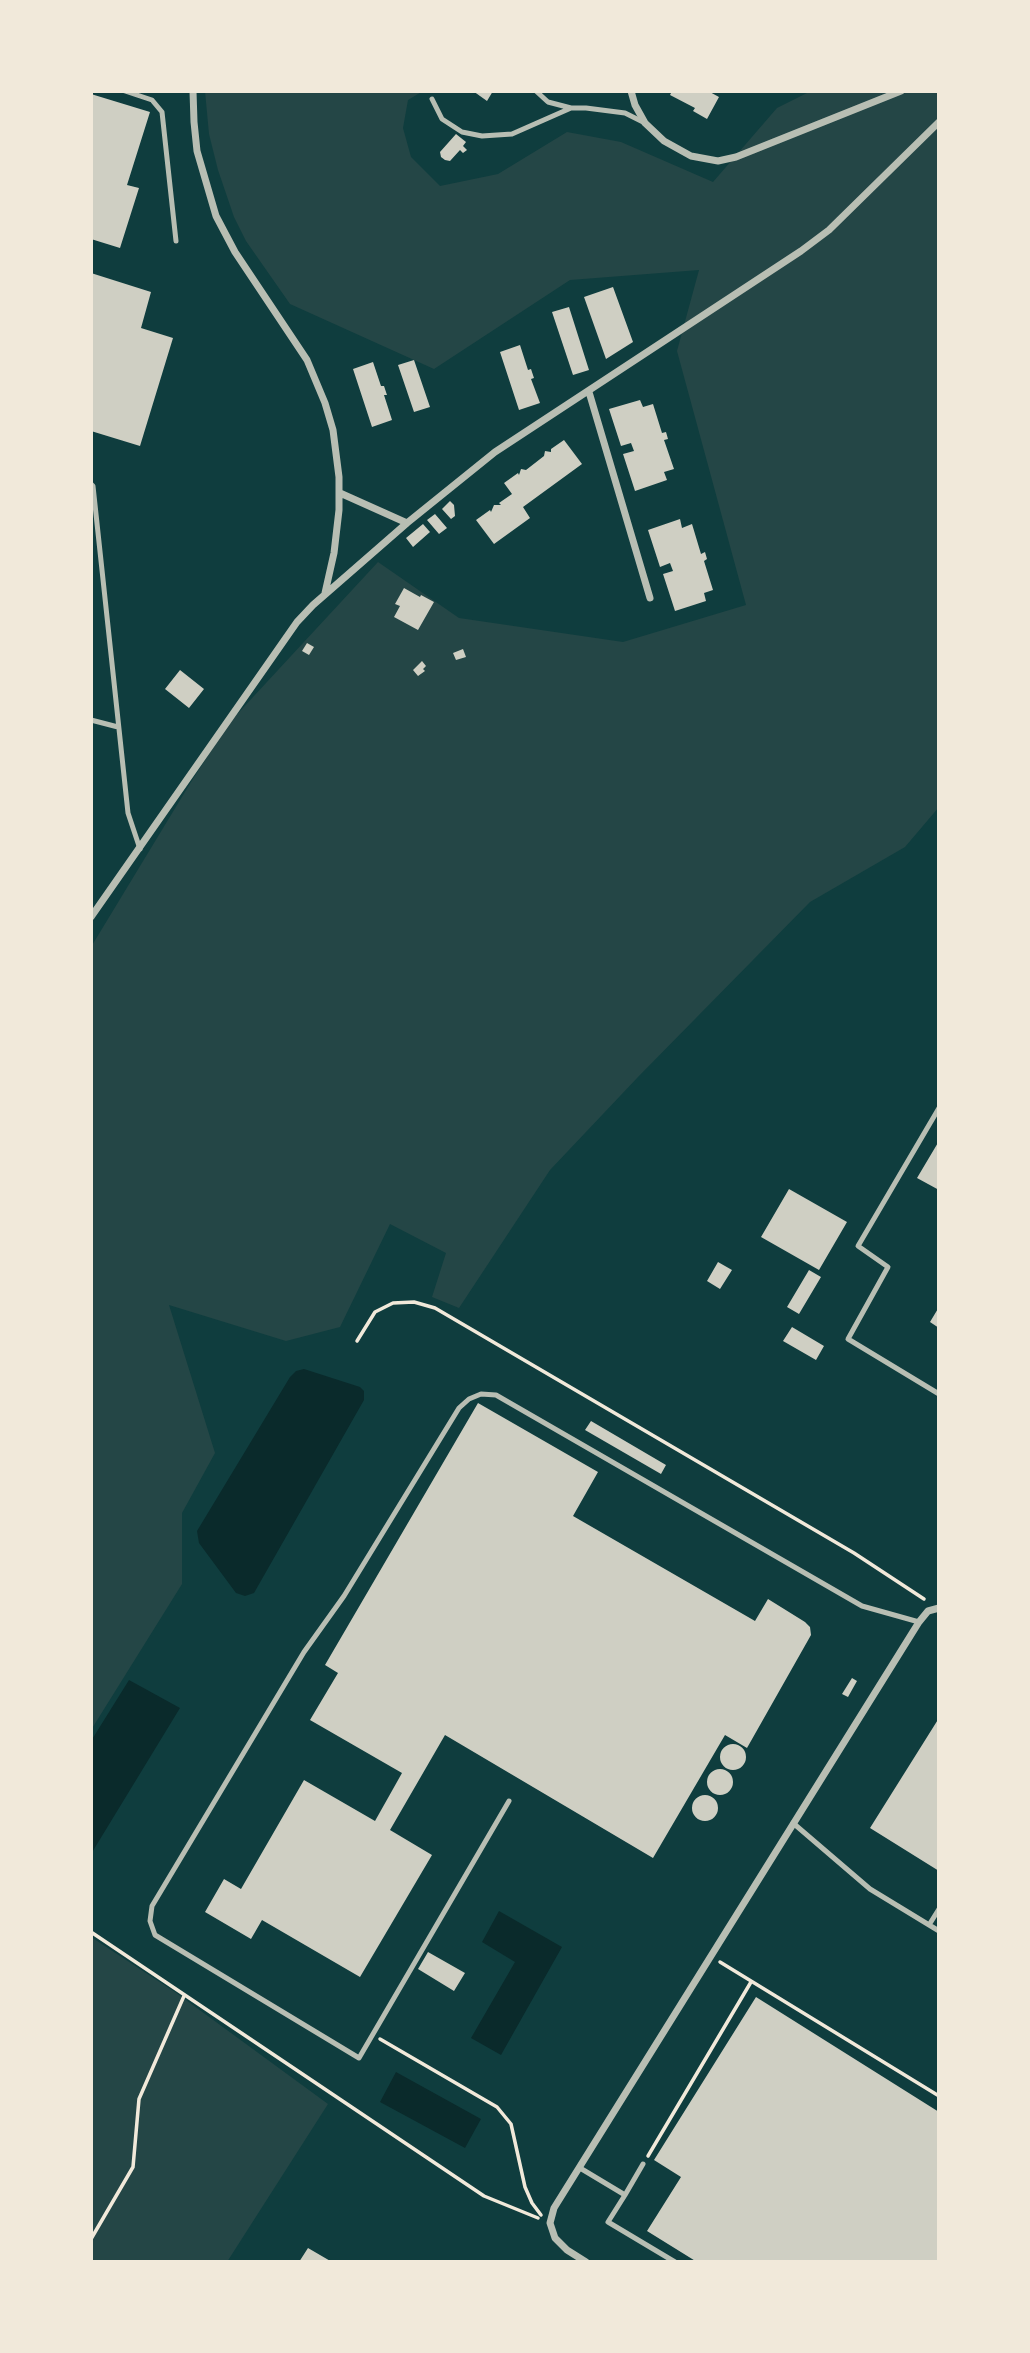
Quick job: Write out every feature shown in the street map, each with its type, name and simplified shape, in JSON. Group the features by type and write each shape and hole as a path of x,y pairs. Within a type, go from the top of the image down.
{"street":[{"path":"193,91 197,151 218,222 234,252 307,360 331,426 336,447 340,493 337,536 325,594"},
{"path":"631,91 645,123 664,141 699,159 718,161 736,157 901,91"},
{"path":"91,917 297,622 325,594 495,452 822,235 842,219 939,122"},
{"path":"589,391 650,598"},
{"path":"340,493 407,523"},
{"path":"586,2262 561,2245 552,2231 550,2223 554,2208 919,1622 928,1611 939,1608"}],"lane":[{"path":"125,91 152,100 162,112 176,241"},
{"path":"536,91 548,102 571,108 625,113 645,123"},
{"path":"432,99 442,118 462,132 482,136 512,134 571,108"},
{"path":"91,484 128,813 140,849"},
{"path":"91,720 118,727"},
{"path":"939,1108 858,1246 888,1267 848,1339 939,1394"},
{"path":"509,1801 359,2058 155,1935 150,1921 152,1906 304,1652 344,1596 459,1408 469,1399 481,1394 496,1395 862,1606 919,1622"},
{"path":"793,1823 870,1889 939,1931"},
{"path":"929,1925 939,1909"},
{"path":"643,2164 608,2222 675,2262"},
{"path":"580,2168 625,2194"}],"path":[{"path":"357,1341 375,1312 393,1303 414,1302 435,1308 854,1553 939,1608"},
{"path":"91,1932 484,2196 550,2223"},
{"path":"711,1957 939,2095"},
{"path":"643,2164 751,1981"},
{"path":"91,2239 133,2167 139,2099 185,1995"},
{"path":"373,2034 497,2107 511,2124 525,2187 532,2203 550,2223"}],"shaded area":[{"path":"205,91 423,91 408,100 403,128 411,157 440,186 498,174 567,132 621,142 713,182 777,108 811,91 939,91 939,807 905,847 810,902 638,1077 550,1170 459,1308 432,1297 446,1253 390,1224 340,1327 286,1341 169,1305 215,1453 182,1513 182,1584 91,1730 91,947 229,723 378,562 459,618 623,642 746,605 677,351 699,270 570,280 434,369 290,304 246,241 234,217 209,134"},
{"path":"304,1369 360,1387 364,1391 364,1400 254,1593 245,1596 236,1593 199,1543 197,1531 290,1377 296,1371"},
{"path":"129,1680 180,1708 91,1854 91,1741"},
{"path":"499,1911 562,1947 501,2055 471,2038 515,1962 482,1942"},
{"path":"91,1937 175,1992 328,2104 227,2262 91,2262"},
{"path":"396,2072 481,2119 465,2148 380,2102"}],"building":[{"path":"473,91 493,91 487,101"},
{"path":"672,91 708,91 719,97 707,119 693,111 695,108 670,95"},
{"path":"91,94 150,112 127,185 139,188 120,248 91,239"},
{"path":"456,134 466,142 463,146 467,150 463,153 460,150 450,161 445,160 440,152"},
{"path":"91,273 151,292 141,328 173,338 140,446 91,431"},
{"path":"613,287 633,342 606,359 584,297"},
{"path":"569,307 589,370 573,375 552,312"},
{"path":"520,345 528,370 531,369 534,378 531,379 540,403 519,410 500,352"},
{"path":"414,360 430,407 414,412 398,365"},
{"path":"373,362 387,395 384,395 392,420 372,427 353,369"},
{"path":"640,400 643,407 653,404 662,433 666,432 668,439 664,440 674,469 664,472 667,480 635,491 623,454 634,451 631,443 621,446 609,409"},
{"path":"564,440 582,464 523,507 530,518 494,544 476,520 490,510 491,512 494,505 501,505 499,503 512,494 504,483 518,473 519,475 521,469 526,470 544,456 545,451 551,452 551,449"},
{"path":"450,501 454,505 455,516 451,519 442,509"},
{"path":"435,514 447,528 439,534 427,520"},
{"path":"680,519 682,528 692,524 701,554 705,552 707,559 704,561 713,590 704,593 706,601 675,611 663,574 673,571 670,563 660,567 648,530"},
{"path":"423,524 430,532 413,547 406,538"},
{"path":"404,588 434,602 418,630 394,617 400,606 395,604"},
{"path":"307,643 314,647 309,655 302,651"},
{"path":"463,649 466,657 456,660 453,653"},
{"path":"422,661 426,666 423,669 425,671 418,676 413,670"},
{"path":"180,670 204,689 189,708 165,689"},
{"path":"939,1141 939,1190 917,1178"},
{"path":"789,1189 847,1222 819,1270 761,1237"},
{"path":"718,1262 732,1270 720,1289 707,1281"},
{"path":"809,1270 821,1277 799,1314 787,1307"},
{"path":"939,1307 939,1328 930,1322"},
{"path":"792,1327 824,1346 816,1360 783,1341"},
{"path":"478,1403 598,1472 573,1516 755,1621 768,1599 805,1622 810,1627 811,1635 747,1748 725,1735 653,1858 445,1735 390,1830 432,1855 360,1977 262,1920 251,1939 205,1912 224,1879 241,1889 304,1780 375,1821 402,1773 310,1720 338,1673 325,1665"},
{"path":"591,1421 666,1465 661,1474 585,1430"},
{"path":"852,1678 857,1681 848,1697 842,1694"},
{"path":"939,1718 939,1871 870,1828"},
{"path":"733,1744 742,1748 746,1757 742,1766 733,1770 724,1766 720,1757 724,1748"},
{"path":"720,1769 729,1773 733,1782 729,1791 720,1795 711,1791 707,1782 711,1773"},
{"path":"705,1795 714,1799 718,1808 714,1817 705,1821 696,1817 692,1808 696,1799"},
{"path":"428,1952 465,1973 454,1991 418,1969"},
{"path":"756,1997 939,2112 939,2262 697,2262 647,2231 681,2177 654,2160"},
{"path":"308,2248 332,2262 299,2262"}]}
